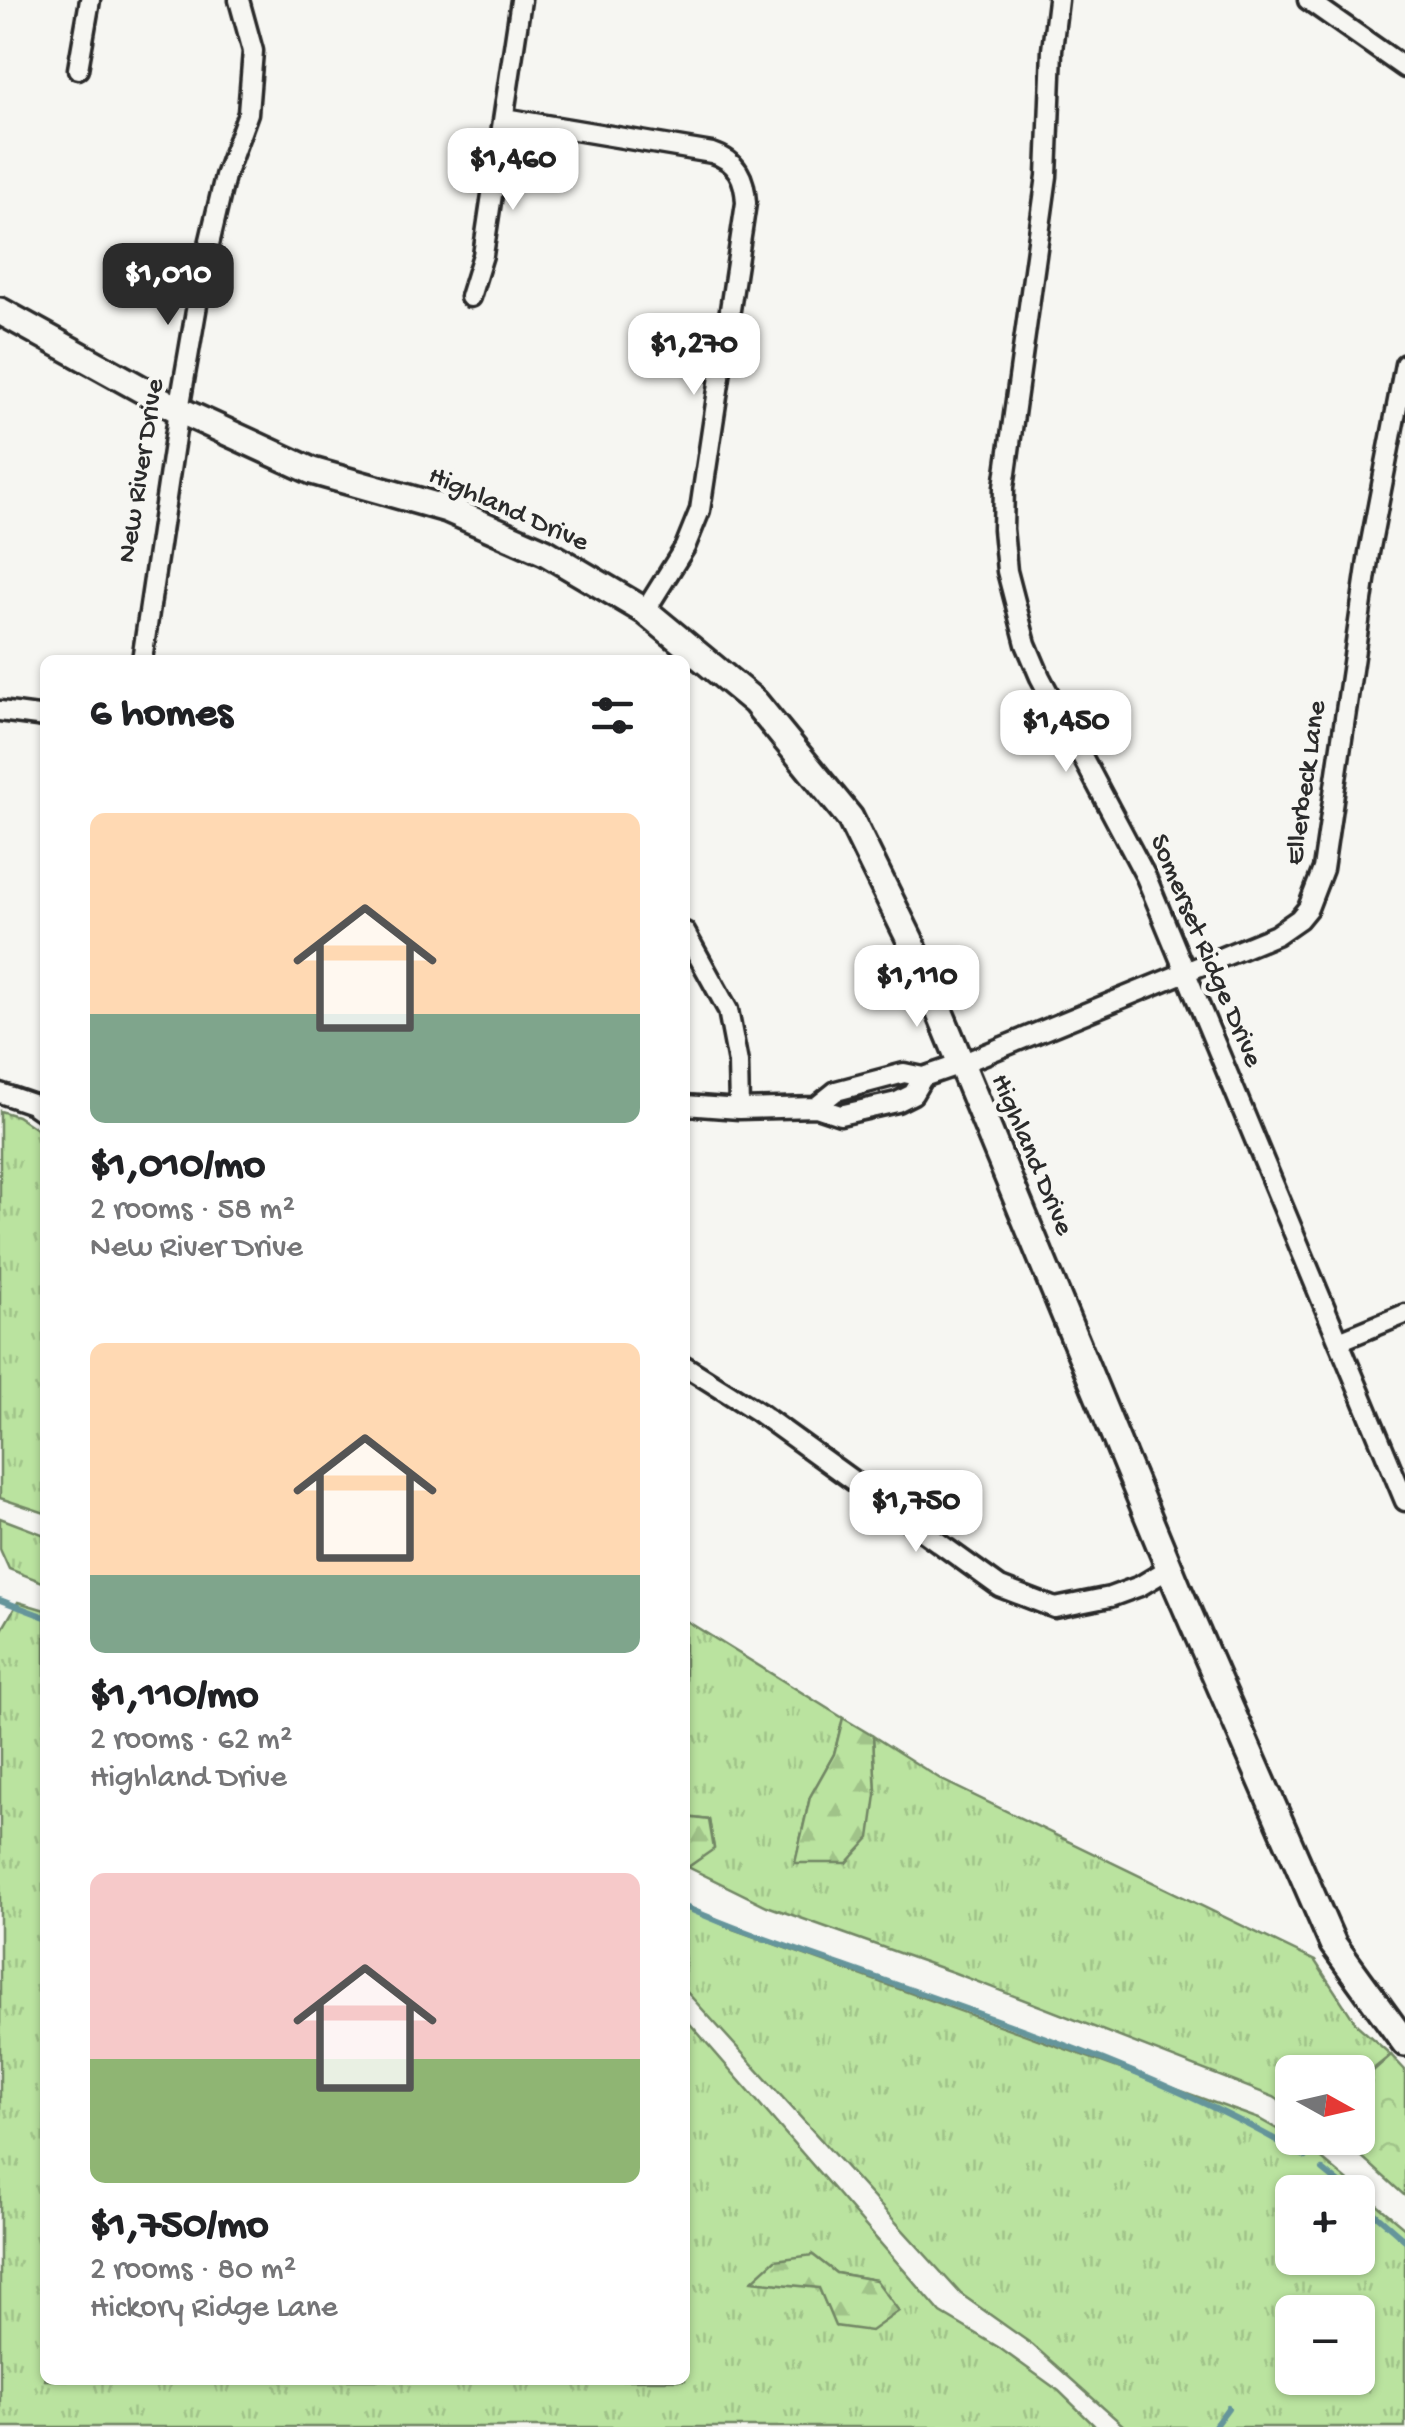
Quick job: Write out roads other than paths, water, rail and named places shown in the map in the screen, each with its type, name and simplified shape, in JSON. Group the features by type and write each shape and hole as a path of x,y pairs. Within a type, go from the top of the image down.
{"street":[{"path":"78,69 90,0"},
{"name":"New River Drive","path":"143,655 178,410 224,176 248,114 253,51 238,0"},
{"path":"470,297 483,256 522,0"},
{"name":"Somerset Ridge Drive","path":"1058,0 1052,50 1049,162 1004,487 1007,571 1026,644 1040,677 1146,877 1405,1500"},
{"path":"1308,0 1405,68"},
{"path":"504,118 712,153 731,162 743,180 746,203 704,490 685,547 645,611"},
{"name":"Highland Drive","path":"0,312 178,410 312,471 447,510 545,552 645,611 755,702 850,818 910,940 1170,1568 1332,1944 1405,2044"},
{"name":"Ellerbeck Lane","path":"690,1105 816,1107 836,1091 904,1074 923,1077 1187,973 1288,928 1308,908 1320,883 1369,554 1405,364"},
{"path":"0,711 40,716"},
{"path":"690,941 728,1010 738,1063 740,1109"},
{"path":"0,1093 40,1110"},
{"path":"1338,1341 1405,1314"},
{"path":"690,1369 758,1412 1000,1587 1055,1608 1110,1597 1140,1586 1170,1568"}],"waterway":[{"path":"0,1600 40,1615"},
{"path":"690,1909 1140,2075 1306,2157"},
{"path":"1323,2170 1329,2175"},
{"path":"1375,2214 1405,2240"},
{"path":"1214,2427 1228,2408"}]}
